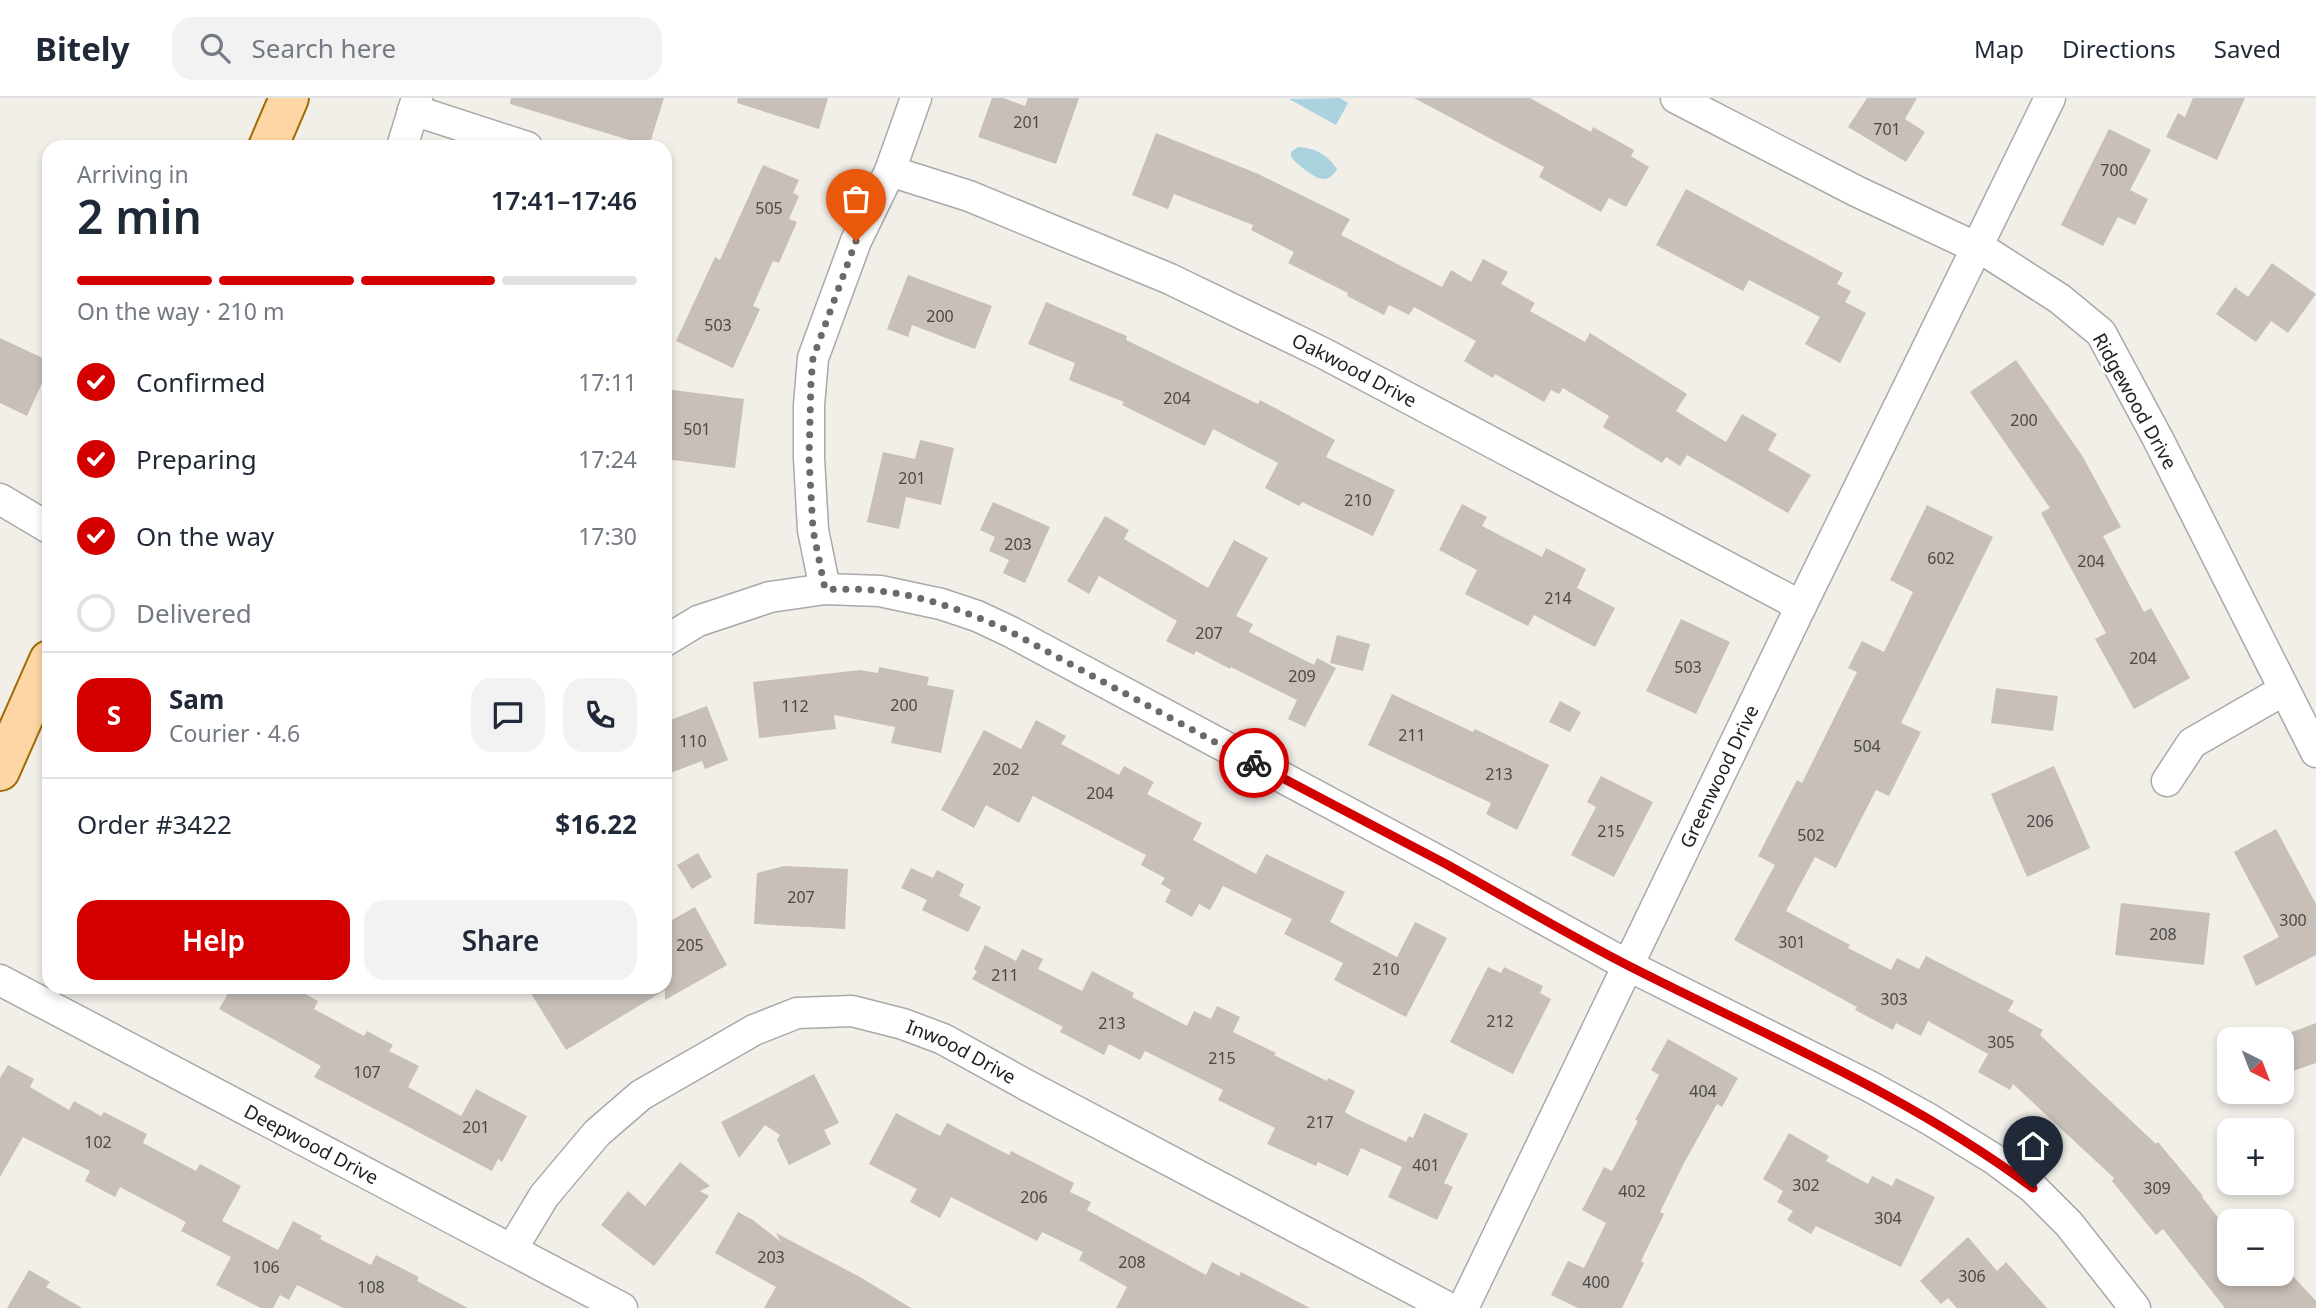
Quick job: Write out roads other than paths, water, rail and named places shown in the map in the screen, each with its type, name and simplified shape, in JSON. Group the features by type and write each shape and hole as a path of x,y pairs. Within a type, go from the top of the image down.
{"main road":[{"path":"271,140 289,98"},
{"path":"0,771 42,676"}],"street":[{"path":"825,589 813,530 809,458 809,405 813,358 856,241 890,171 916,98"},
{"name":"Ridgewood Drive","path":"1675,98 1856,191 1978,247 2060,299 2101,333 2158,439 2316,752"},
{"name":"Greenwood Drive","path":"1463,1308 1801,606 2050,98"},
{"path":"404,140 415,104 509,140"},
{"name":"Oakwood Drive","path":"890,171 969,196 1170,279 1323,353 1801,606"},
{"path":"0,499 42,524"},
{"path":"672,637 698,621 770,597 825,589 880,591 941,604 977,616 1444,863 1627,965 1869,1086 1929,1119 1994,1159 2033,1188 2069,1224 2136,1308"},
{"path":"2168,781 2192,743 2284,690"},
{"name":"Deepwood Drive","path":"0,980 621,1308"},
{"name":"Inwood Drive","path":"512,1249 544,1196 597,1132 641,1096 754,1030 797,1013 852,1011 903,1024 943,1039 1449,1308"}],"water":[{"path":"1340,98 1348,103 1336,125 1289,99"},
{"path":"1298,147 1320,153 1337,169 1326,179 1313,175 1291,157 1291,152"}]}
